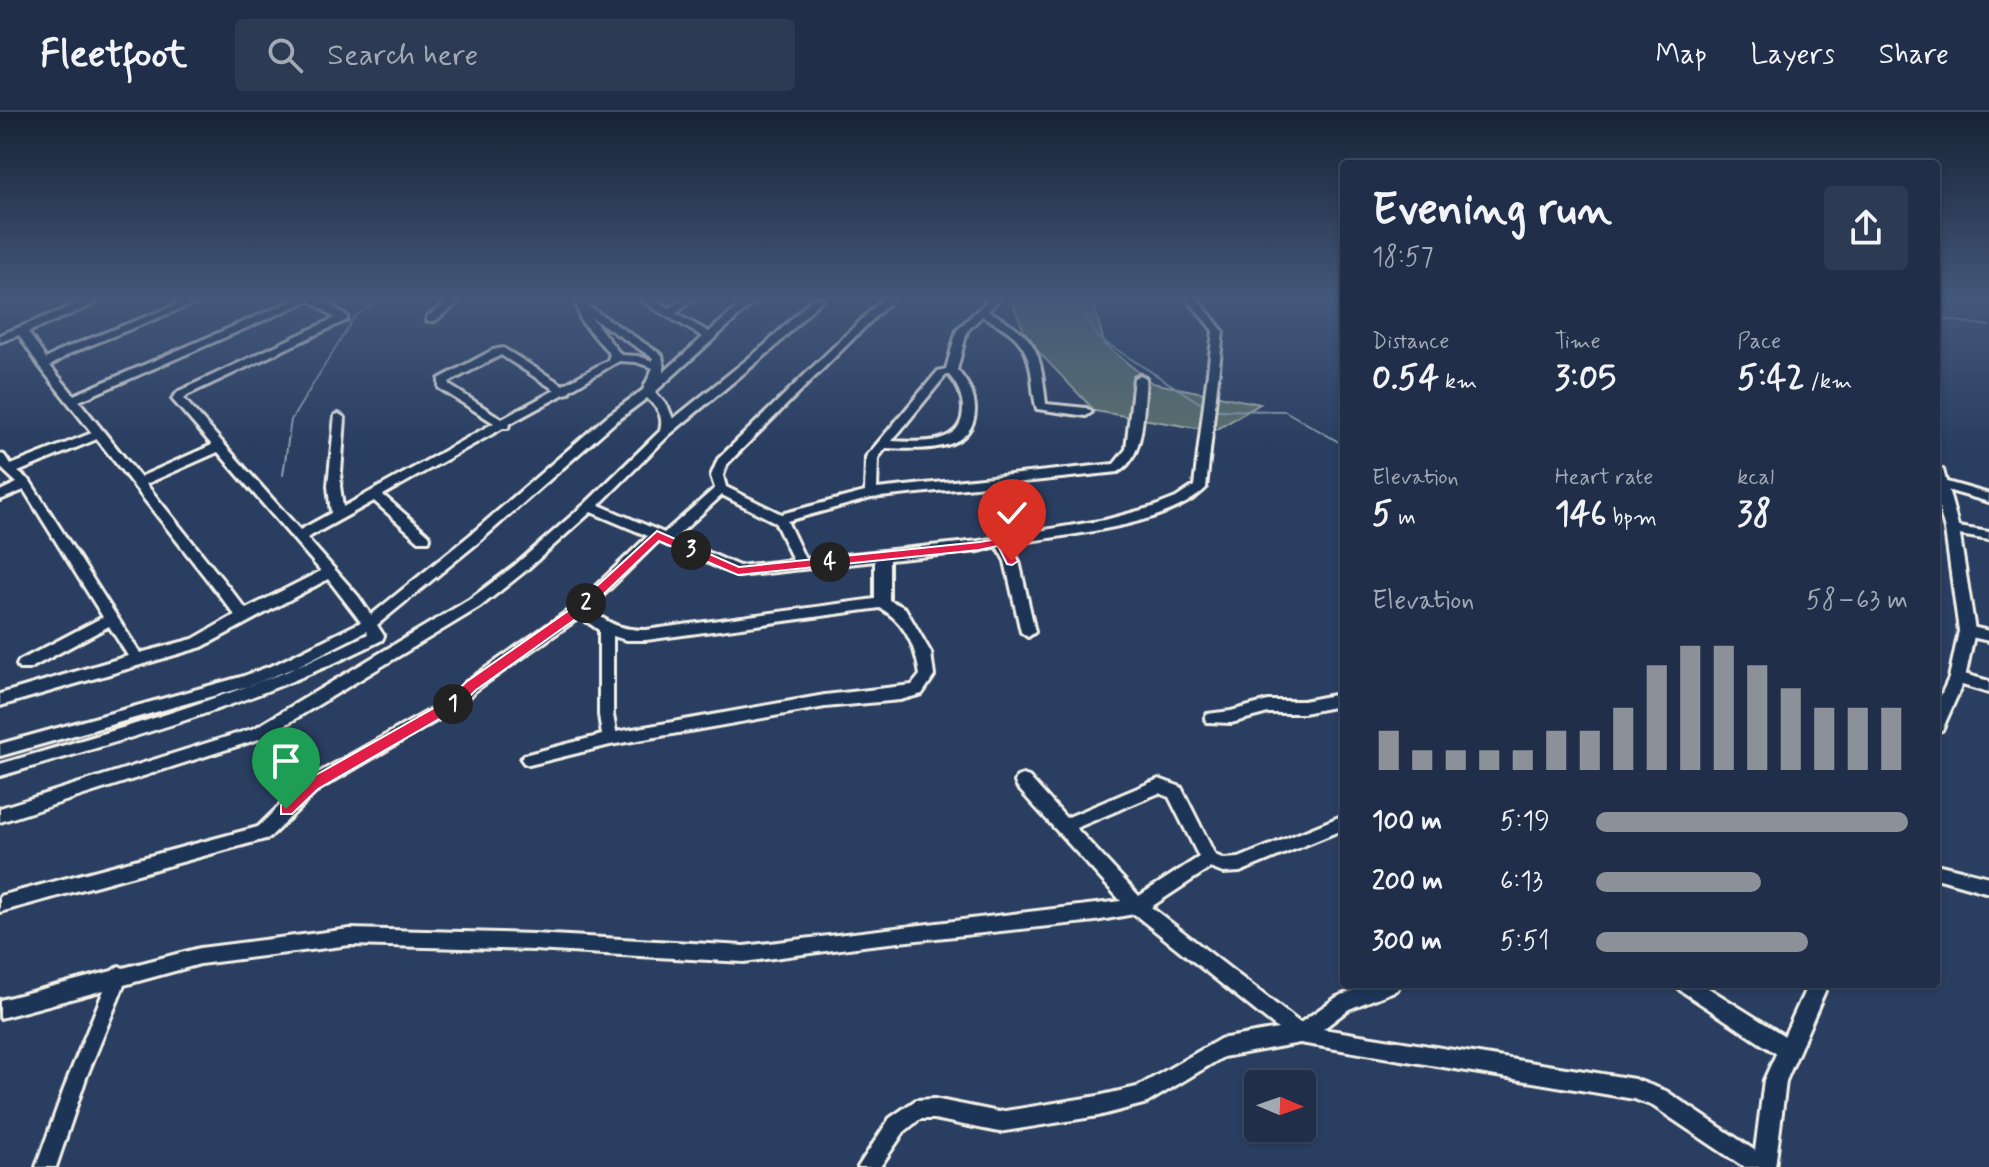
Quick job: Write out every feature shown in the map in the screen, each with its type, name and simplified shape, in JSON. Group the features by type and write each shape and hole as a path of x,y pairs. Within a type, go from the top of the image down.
{"main road":[{"path":"1940,489 1952,530 1967,631 1957,678 1940,716"},
{"path":"1763,1167 1775,1080 1816,988"}],"street":[{"path":"33,347 244,616"},
{"path":"44,365 77,347"},
{"path":"72,400 195,347"},
{"path":"281,347 183,393 178,399 300,536 373,630"},
{"path":"607,347 616,358"},
{"path":"644,347 658,357 659,367 648,392"},
{"path":"0,770 250,695 323,665 373,630 611,419 648,392 698,347"},
{"path":"0,815 260,733 475,603 519,569 590,506 665,432 723,387 765,347"},
{"path":"801,564 780,519 721,489 717,476 722,462 839,347"},
{"path":"951,371 957,347"},
{"path":"1031,347 1041,407 1086,412"},
{"path":"590,506 738,571 979,546 1151,514 1181,502 1200,488 1216,347"},
{"path":"504,425 443,386 443,381 503,351 565,391"},
{"path":"300,536 565,391 616,358 638,359 659,367"},
{"path":"871,494 872,457 942,373 951,371"},
{"path":"881,444 947,442 960,432 970,415 970,401 961,379 951,371"},
{"path":"780,519 871,494 1118,468 1132,450 1140,378"},
{"path":"648,392 667,411 670,421 665,432"},
{"path":"338,515 334,486 339,418"},
{"path":"9,471 99,434"},
{"path":"138,483 220,446"},
{"path":"0,458 9,471 26,484 137,659"},
{"path":"1940,480 1989,498"},
{"path":"0,496 26,484"},
{"path":"0,904 263,833 312,785 453,704 471,686 580,610 661,537 721,489"},
{"path":"375,495 424,538"},
{"path":"1952,530 1989,536"},
{"path":"1001,541 1012,561 1028,632"},
{"path":"882,557 882,603"},
{"path":"0,700 197,643 330,572"},
{"path":"529,759 610,739 825,701 917,690 927,676 924,653 900,612 882,603 646,635 626,635 606,628 580,610"},
{"path":"24,665 110,619"},
{"path":"606,628 606,715 610,739"},
{"path":"0,750 243,682 373,630"},
{"path":"1967,631 1989,636"},
{"path":"1957,678 1989,687"},
{"path":"1212,718 1231,717 1268,707 1303,707 1340,700"},
{"path":"1023,782 1066,825 1137,906 1300,1034"},
{"path":"1066,825 1159,786 1168,787 1175,792 1209,860 1223,866 1240,865 1340,824"},
{"path":"0,1009 200,956 350,937 534,942 744,954 1137,906 1209,860"},
{"path":"1940,872 1989,885"},
{"path":"46,1167 77,1078 119,975"},
{"path":"1300,1034 1343,1003 1381,988"},
{"path":"1691,988 1787,1049"},
{"path":"868,1167 897,1125 916,1110 934,1109 999,1122 1098,1106 1140,1096 1220,1048 1300,1034 1634,1089 1659,1098 1763,1167"}],"green space":[{"path":"1034,347 1108,347 1152,383 1260,404 1214,431 1095,411"}],"waterway":[{"path":"283,475 291,420 336,347"},
{"path":"1113,347 1206,407"},
{"path":"1213,410 1285,411 1340,443"}],"route":[{"path":"286,809 312,785 453,704 471,686 580,610 657,535 738,571 979,546 1001,541 1012,561"}]}
